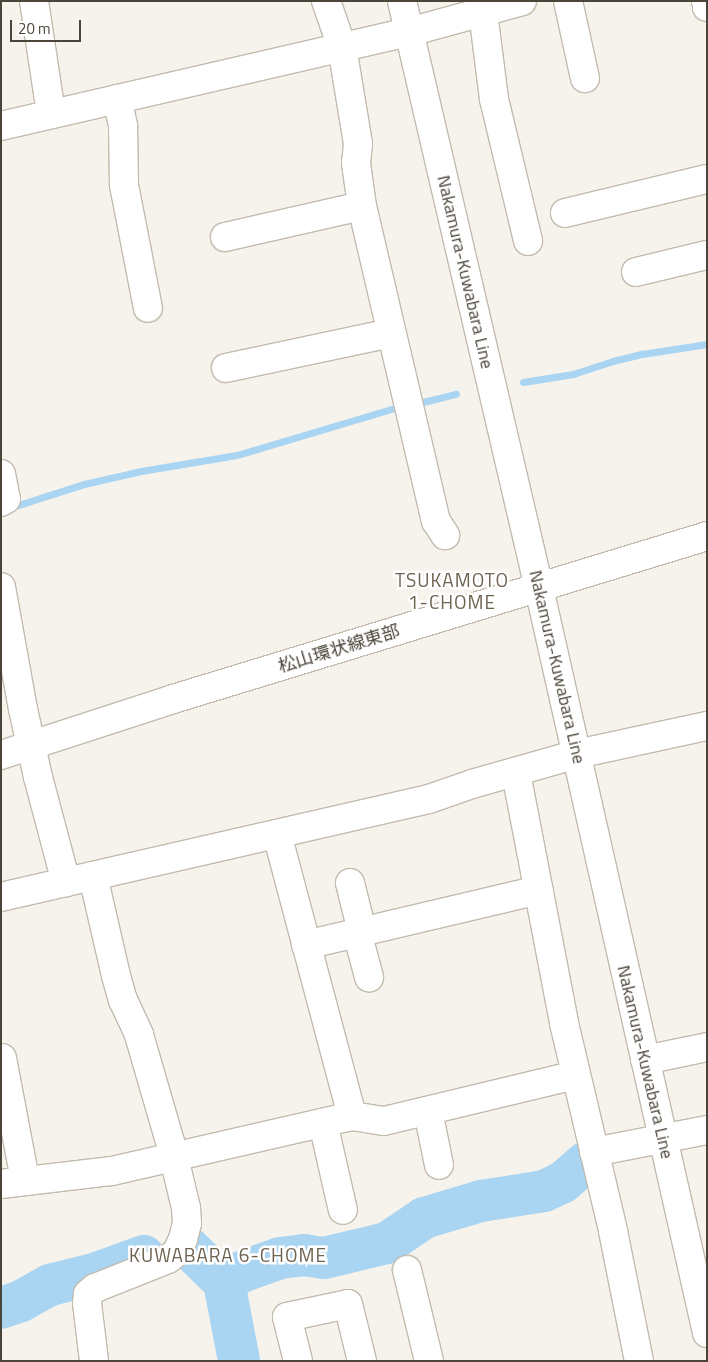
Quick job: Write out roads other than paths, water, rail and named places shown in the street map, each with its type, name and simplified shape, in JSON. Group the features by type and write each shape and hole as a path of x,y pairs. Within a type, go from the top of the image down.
{"street":[{"path":"34,1 51,114"},
{"path":"326,1 342,47 358,144 356,163 362,206 436,521 444,535"},
{"name":"Nakamura-Kuwabara Line","path":"402,1 577,754 644,1060 702,1294 707,1334"},
{"path":"568,1 585,78"},
{"path":"706,1 707,7"},
{"path":"1,126 409,32 504,5 494,99 528,240"},
{"path":"117,99 123,126 124,184 148,308"},
{"path":"565,213 707,178"},
{"path":"226,237 362,206"},
{"path":"636,272 707,255"},
{"path":"226,368 391,333"},
{"path":"1,474 6,499 1,502"},
{"name":"松山環状線東部","path":"1,755 173,699 707,536"},
{"path":"1,587 31,746 66,882"},
{"path":"1,897 429,799 472,784 577,754 707,726"},
{"path":"516,772 575,1075 613,1231 632,1357"},
{"path":"277,834 352,1116"},
{"path":"94,876 116,976 123,1000 139,1035 174,1156 186,1208 187,1223 177,1252 168,1260 96,1288 88,1294 87,1303 94,1361"},
{"path":"350,883 369,977"},
{"path":"306,945 538,890"},
{"path":"644,1060 707,1047"},
{"path":"2,1058 13,1182 112,1171 352,1116 384,1121 575,1075"},
{"path":"428,1111 439,1165"},
{"path":"323,1123 343,1210"},
{"path":"594,1152 662,1137 707,1130"},
{"path":"407,1270 429,1361"},
{"path":"298,1361 287,1317 348,1304 362,1361"}],"waterway":[{"path":"523,382 573,374 642,354 707,344"},
{"path":"419,403 456,394"},
{"path":"12,507 84,484 141,471 237,455 398,407"},
{"path":"224,1282 241,1272 280,1258 304,1255 324,1258 387,1243 424,1218 481,1201 544,1191 563,1182 585,1163"},
{"path":"188,1247 224,1282 239,1361"},
{"path":"1,1308 21,1301 50,1285 94,1274 144,1256"}],"district":[{"name":"TSUKAMOTO 1-CHOME","path":"452,591"},
{"name":"KUWABARA 6-CHOME","path":"228,1255"}]}
